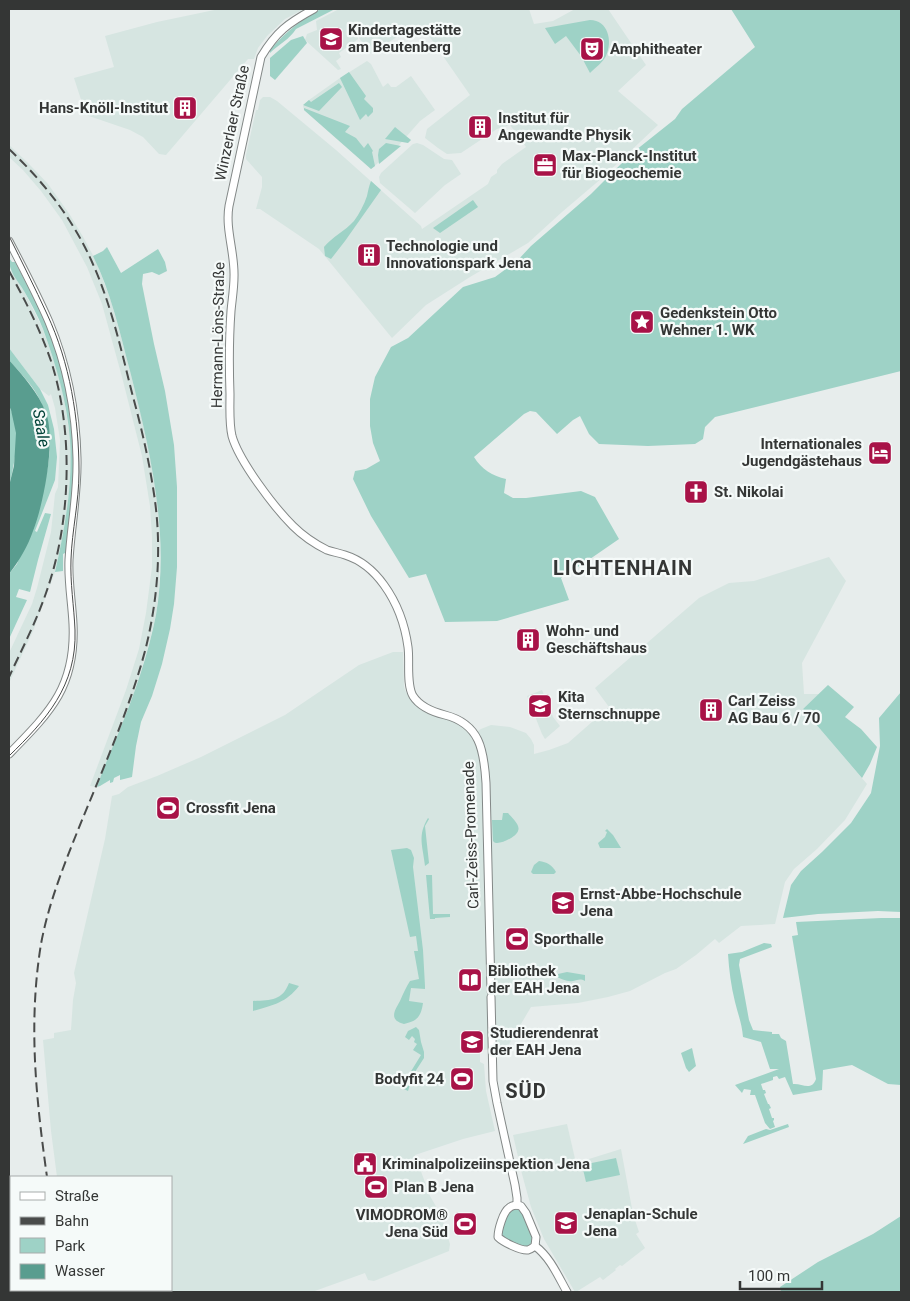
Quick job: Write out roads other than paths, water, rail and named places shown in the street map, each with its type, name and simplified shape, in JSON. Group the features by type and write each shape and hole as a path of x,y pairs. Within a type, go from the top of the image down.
{"main road":[{"name":"Winzerlaer Straße","path":"228,208 261,57 282,29 314,9"},
{"name":"Hermann-Löns-Straße","path":"228,208 234,276 230,344 230,419 232,435 237,449 254,477 294,527 314,543 329,551 347,555 358,560 382,582 397,608 405,630 408,647 410,687"},
{"path":"9,241 50,323 60,352 75,421 77,485 68,572 74,644 71,664 65,683 52,707 9,754"},
{"name":"Carl-Zeiss-Promenade","path":"410,687 412,694 420,703 434,712 462,721 473,731 479,743 485,773 493,1081 515,1185 517,1205"},
{"path":"517,1205 526,1212 536,1237 535,1246 528,1250 522,1250 503,1242 498,1236 498,1230 506,1210 517,1205"},
{"path":"535,1246 549,1260 567,1292"}],"water":[{"name":"Saale","path":"9,360 30,385 43,405 49,425 50,439 45,488 37,519 26,548 9,574 9,486 14,466 16,433 9,406"}],"tram line":[{"path":"9,236 47,314 62,352 72,392 79,452 78,494 71,559 75,630 71,668 65,685 47,715 9,756"}],"railway":[{"path":"9,149 34,174 56,201 76,231 99,278 115,327 142,430 154,494 158,533 156,593 145,651 122,721 51,902 41,944 37,974 34,1032 37,1090 47,1176"},
{"path":"9,271 32,315 51,361 58,388 66,447 65,508 54,566 38,614 9,677"}],"place":[{"name":"Kindertagestätte am Beutenberg","path":"331,39"},
{"name":"Amphitheater","path":"592,49"},
{"name":"Hans-Knöll-Institut","path":"185,108"},
{"name":"Institut für Angewandte Physik","path":"480,127"},
{"name":"Max-Planck-Institut für Biogeochemie","path":"545,165"},
{"name":"Technologie und Innovationspark Jena","path":"369,255"},
{"name":"Gedenkstein Otto Wehner 1. WK","path":"642,322"},
{"name":"Internationales Jugendgästehaus","path":"880,453"},
{"name":"St. Nikolai","path":"696,492"},
{"name":"Wohn- und Geschäftshaus","path":"528,640"},
{"name":"Kita Sternschnuppe","path":"540,706"},
{"name":"Carl Zeiss AG Bau 6 / 70","path":"711,710"},
{"name":"Crossfit Jena","path":"168,808"},
{"name":"Ernst-Abbe-Hochschule Jena","path":"563,903"},
{"name":"Sporthalle","path":"517,939"},
{"name":"Bibliothek der EAH Jena","path":"470,980"},
{"name":"Studierendenrat der EAH Jena","path":"472,1042"},
{"name":"Bodyfit 24","path":"462,1079"},
{"name":"Kriminalpolizeiinspektion Jena","path":"365,1164"},
{"name":"Plan B Jena","path":"376,1187"},
{"name":"Jenaplan-Schule Jena","path":"566,1223"},
{"name":"VIMODROM® Jena Süd","path":"465,1224"}],"district":[{"name":"LICHTENHAIN","path":"623,568"},
{"name":"SÜD","path":"526,1091"}]}
